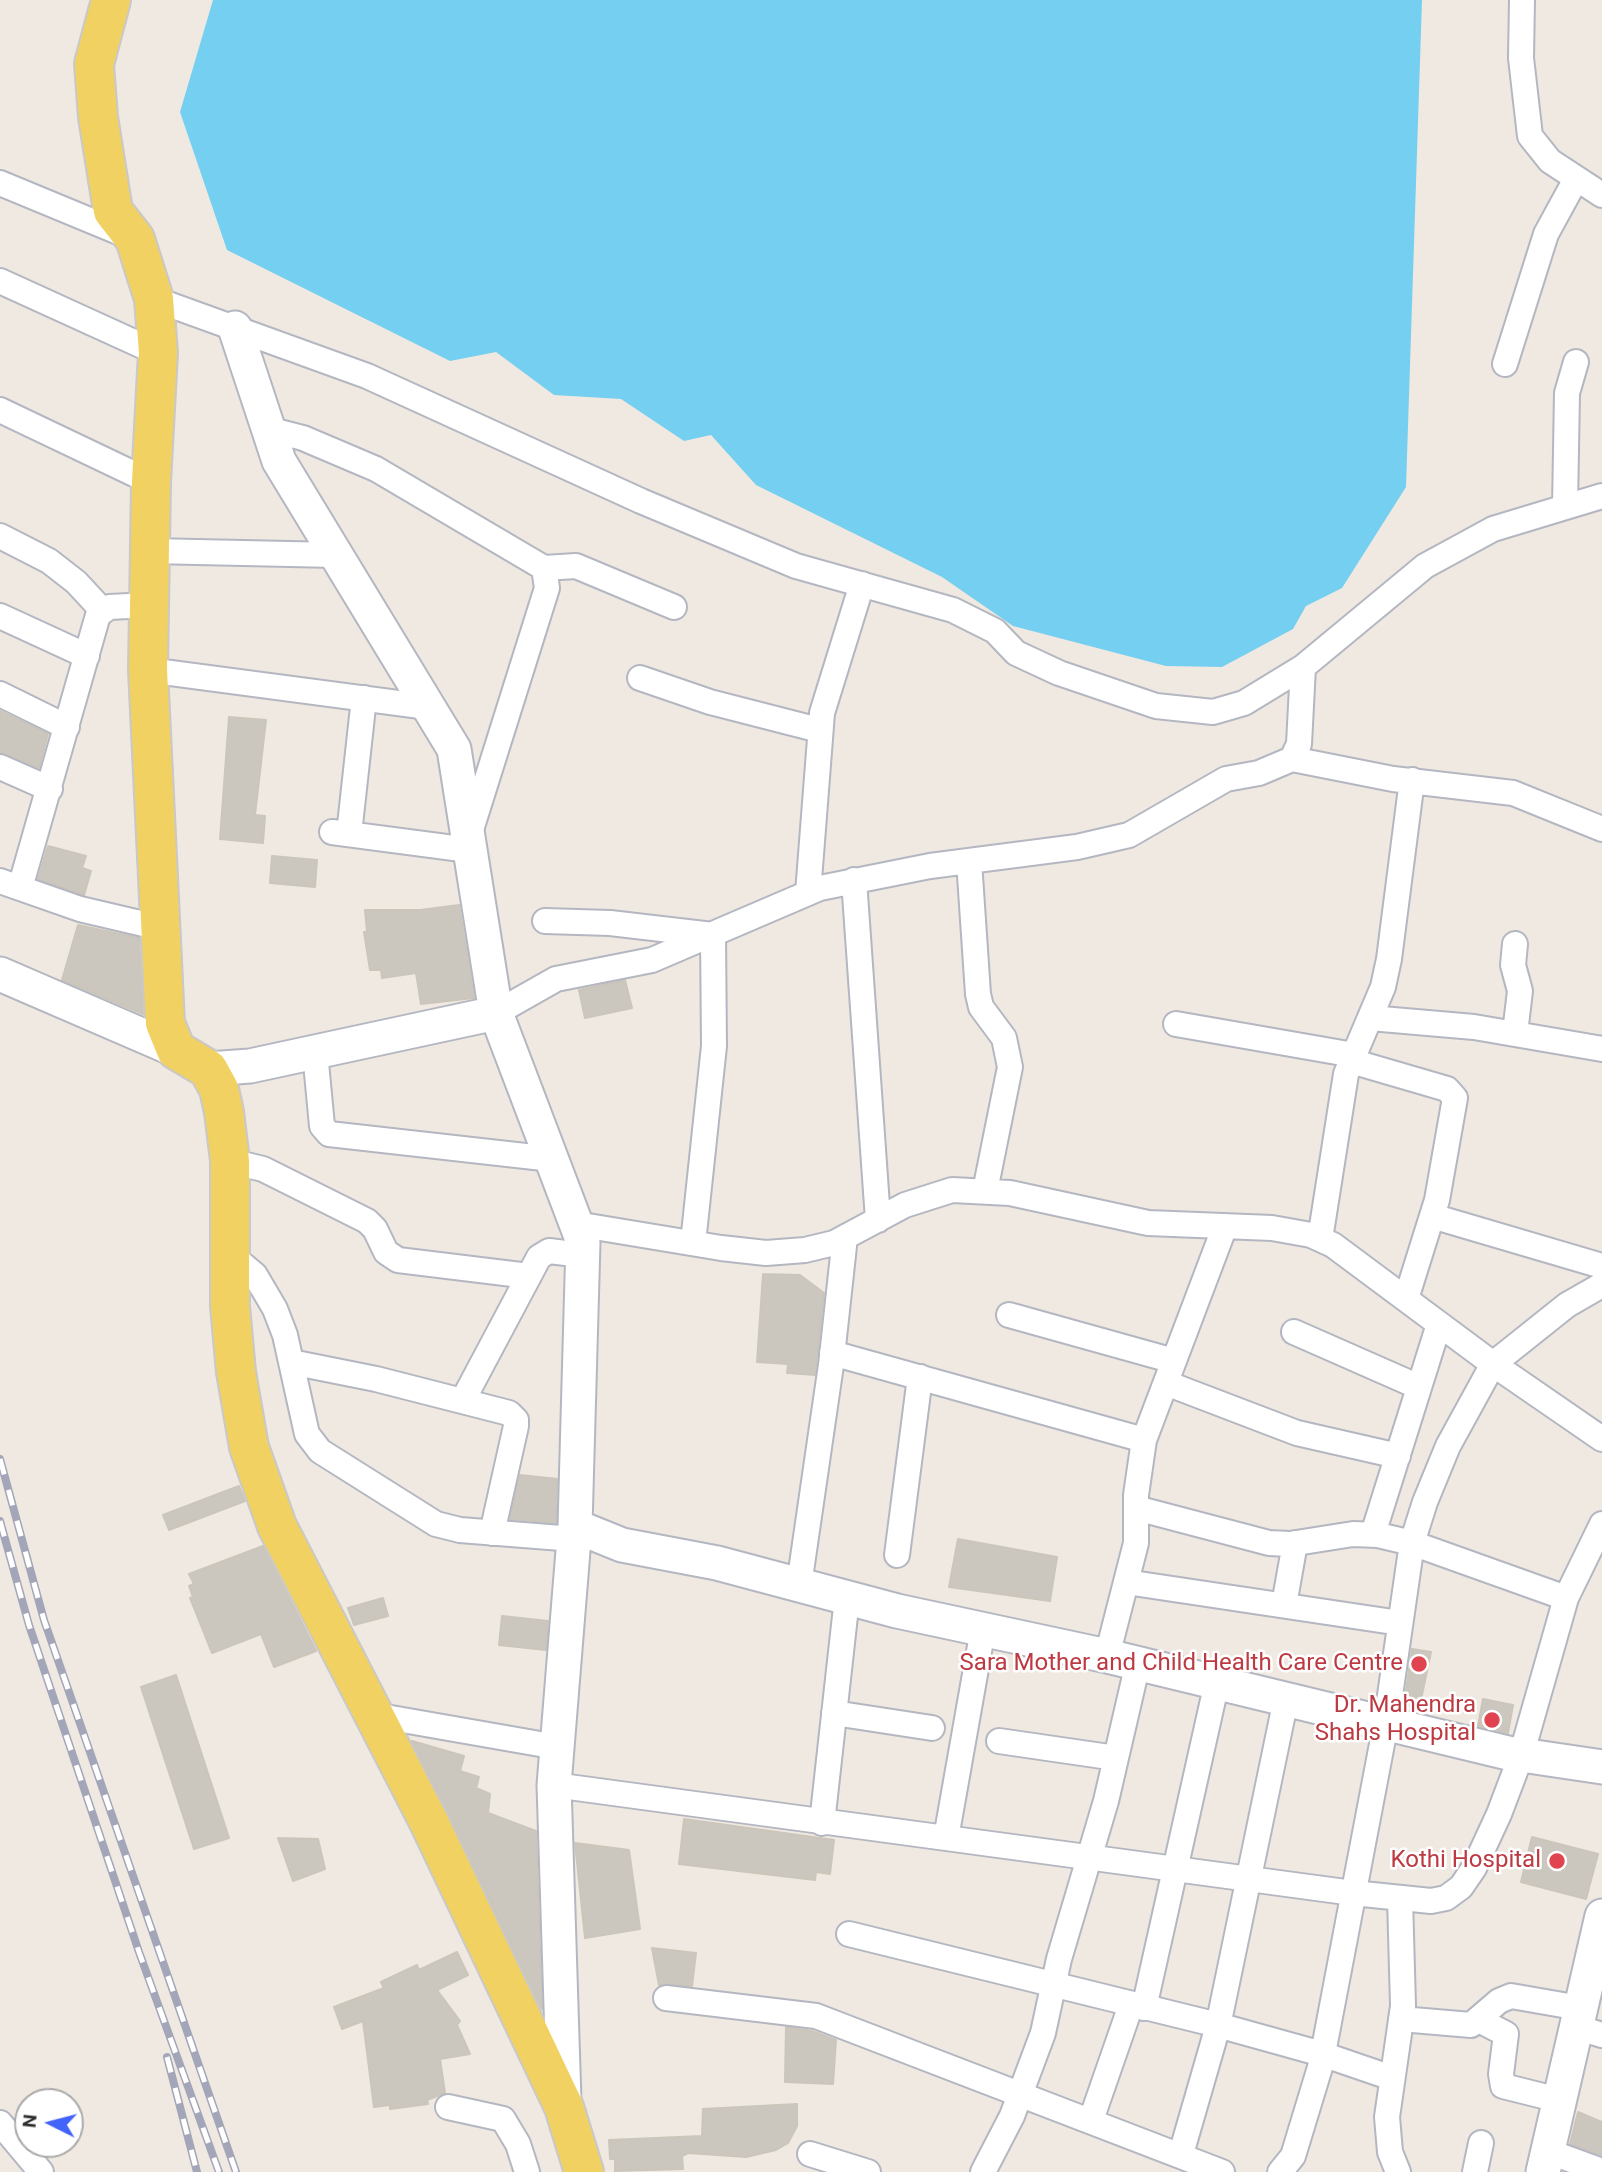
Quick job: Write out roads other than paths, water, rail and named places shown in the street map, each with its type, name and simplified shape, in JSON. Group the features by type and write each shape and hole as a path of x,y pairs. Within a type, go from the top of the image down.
{"main road":[{"path":"111,0 94,64 98,117 113,211 135,239"},
{"path":"138,0 121,56 118,83 136,210 135,239 154,299 158,353 151,482 148,670 165,1023 192,1060 219,1089 230,1161 230,1254 236,1373 249,1447 277,1526 374,1716 564,2107 584,2172"}],"street":[{"path":"1522,0 1521,58 1530,136 1550,161 1602,195"},
{"path":"1506,364 1544,241 1576,179"},
{"path":"0,184 135,239"},
{"path":"0,281 158,353"},
{"path":"154,299 367,376 641,500 796,566 953,610 995,631 1016,653 1059,673 1156,706 1213,712 1244,703 1303,667 1425,566 1493,529 1588,504 1567,393 1576,362"},
{"path":"235,328 279,461 454,749 496,1013 552,1159 579,1240 575,1533 554,1785 564,2107"},
{"path":"0,410 151,482"},
{"path":"268,429 303,438 376,469 544,568 576,566 674,607"},
{"path":"0,536 49,561 76,582 102,610"},
{"path":"150,551 336,555"},
{"path":"468,845 547,588 544,568"},
{"path":"808,894 819,730 862,584"},
{"path":"102,610 149,605"},
{"path":"102,610 50,789 10,884 80,909 161,929"},
{"path":"0,616 87,656"},
{"path":"0,974 192,1060 250,1066 496,1013 556,979 640,964 808,894 854,880 1077,847 1129,835 1226,779 1259,773 1284,765 1292,759 1299,744 1303,667"},
{"path":"148,670 428,707"},
{"path":"640,678 710,702 819,730"},
{"path":"0,694 67,727"},
{"path":"364,698 341,833 468,845"},
{"path":"1292,759 1342,770 1513,793 1602,829"},
{"path":"0,767 50,789"},
{"path":"1320,1239 1341,1098 1353,1058 1383,987 1389,959 1412,780"},
{"path":"969,861 978,994 981,1007 1004,1038 1010,1068 985,1192"},
{"path":"854,880 878,1220"},
{"path":"545,920 610,923 713,935"},
{"path":"693,1243 714,1046 713,935"},
{"path":"1515,943 1513,965 1520,991 1515,1033"},
{"path":"1370,1017 1515,1033 1602,1049"},
{"path":"1176,1024 1353,1058 1452,1092 1455,1098 1432,1216 1406,1300"},
{"path":"315,1052 322,1126 329,1134 552,1159"},
{"path":"230,1161 263,1169 367,1220 375,1229 386,1252 398,1260 529,1276"},
{"path":"463,1400 543,1253 579,1240 693,1243 766,1252 805,1250 845,1237 933,1194 952,1190 1010,1193 1148,1223 1272,1228 1320,1239 1333,1245 1493,1364 1602,1439"},
{"path":"1432,1216 1602,1266"},
{"path":"983,2172 1012,2116 1043,2033 1053,1985 1116,1758 1126,1582 1136,1544 1136,1508 1144,1440 1225,1226"},
{"path":"799,1585 832,1353 845,1237"},
{"path":"230,1254 255,1275 275,1309 291,1362 307,1434 320,1451 436,1524 492,1533 575,1533 717,1563 847,1598 1123,1659 1521,1756 1602,1767"},
{"path":"1280,2172 1293,2156 1322,2054 1386,1723 1412,1544 1436,1472 1493,1364 1567,1305 1602,1285"},
{"path":"1009,1315 1170,1372 1297,1433 1398,1456"},
{"path":"1373,1534 1439,1324"},
{"path":"1294,1332 1419,1387"},
{"path":"832,1353 1144,1440"},
{"path":"291,1362 502,1409 516,1420 492,1533"},
{"path":"897,1555 920,1377"},
{"path":"1136,1508 1269,1543 1295,1543 1353,1534 1373,1534 1412,1544 1566,1598"},
{"path":"554,1785 1353,1893 1431,1901 1446,1898 1461,1887 1474,1868 1499,1814 1521,1756 1566,1598 1602,1524"},
{"path":"1284,1605 1295,1543"},
{"path":"1126,1582 1400,1623"},
{"path":"822,1823 847,1598"},
{"path":"946,1838 983,1629"},
{"path":"1091,2120 1137,2007 1177,1868 1217,1682"},
{"path":"1181,2154 1218,2026 1286,1699"},
{"path":"834,1713 932,1728"},
{"path":"374,1716 557,1747"},
{"path":"999,1741 1116,1758"},
{"path":"1398,2172 1390,2152 1387,2117 1403,1988 1400,1898"},
{"path":"1602,1916 1586,2023 1559,2100 1545,2162 1602,2171"},
{"path":"849,1934 1218,2026 1322,2054 1392,2078"},
{"path":"1401,2019 1465,2026 1479,2020 1500,2001 1511,1996 1586,2023"},
{"path":"666,1998 816,2016 1222,2172"},
{"path":"1479,2020 1506,2035 1501,2074 1503,2086 1559,2100"},
{"path":"448,2107 503,2119 518,2144 527,2172"},
{"path":"0,2123 41,2172"},
{"path":"1475,2172 1481,2143"},
{"path":"810,2154 868,2172"}],"water":[{"path":"213,0 1422,0 1406,487 1342,588 1306,606 1293,629 1222,667 1166,666 1013,626 942,577 756,485 711,435 684,441 621,399 554,395 496,352 450,361 227,250 180,112"}],"railway":[{"path":"0,1459 44,1620 236,2172"},
{"path":"0,1521 29,1625 139,1952 219,2172"},
{"path":"167,2057 197,2172"}],"place":[{"name":"Sara Mother and Child Health Care Centre","path":"1419,1664"},
{"name":"Dr. Mahendra Shahs Hospital","path":"1492,1720"},
{"name":"Kothi Hospital","path":"1557,1861"}]}
